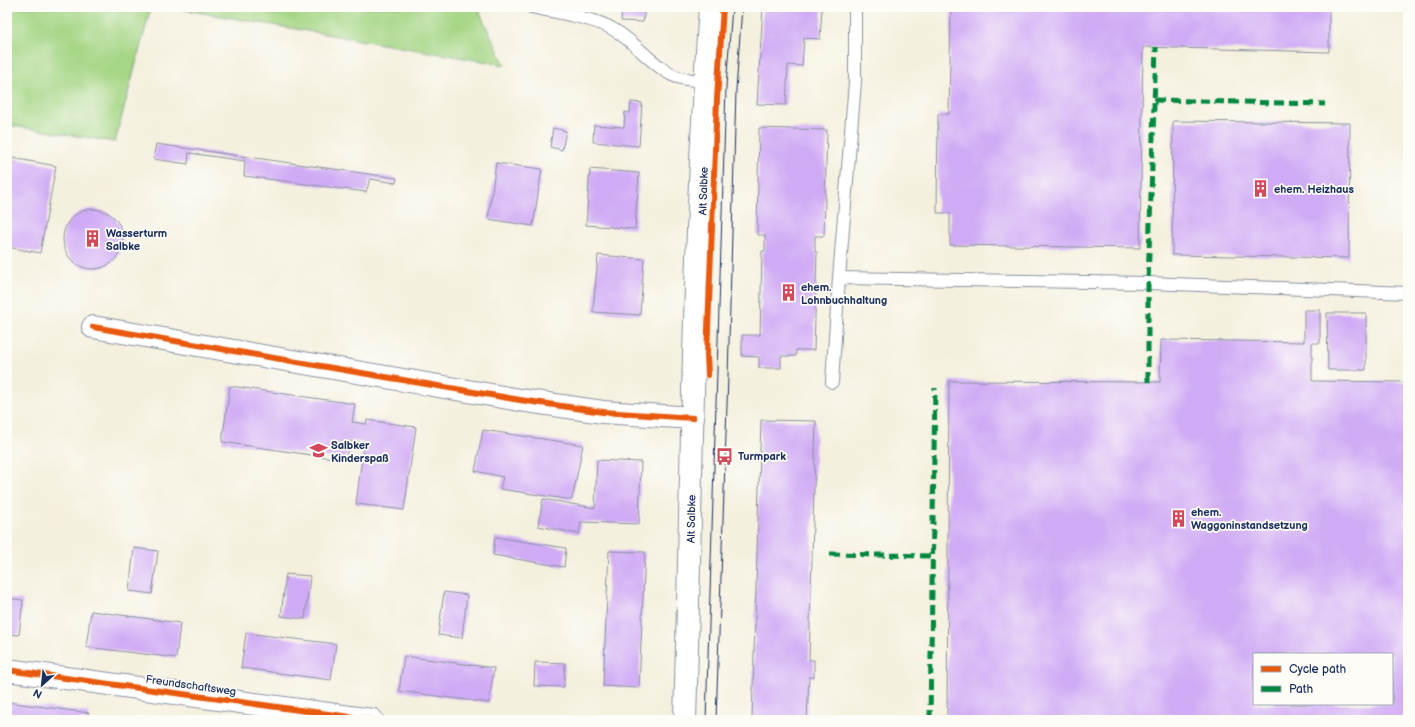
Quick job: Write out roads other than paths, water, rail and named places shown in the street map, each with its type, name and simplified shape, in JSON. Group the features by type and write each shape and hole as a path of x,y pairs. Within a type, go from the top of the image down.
{"street":[{"name":"Alt Salbke","path":"685,720 693,418 705,81 710,7"},
{"path":"93,327 550,404 603,412 693,418"},
{"name":"Freundschaftsweg","path":"7,670 372,720"}],"lane":[{"path":"531,7 593,21 616,30 663,70 683,79 705,81"},
{"path":"832,382 855,82 855,7"},
{"path":"839,278 1148,283 1408,293"}],"tram line":[{"path":"706,720 726,87 732,7"},
{"path":"716,720 736,90 742,7"}],"place":[{"name":"ehem. Heizhaus","path":"1261,189"},
{"name":"Wasserturm Salbke","path":"93,239"},
{"name":"ehem. Lohnbuchhaltung","path":"788,293"},
{"name":"Salbker Kinderspaß","path":"318,451"},
{"name":"Turmpark","path":"725,456"},
{"name":"ehem. Waggoninstandsetzung","path":"1178,518"}]}
